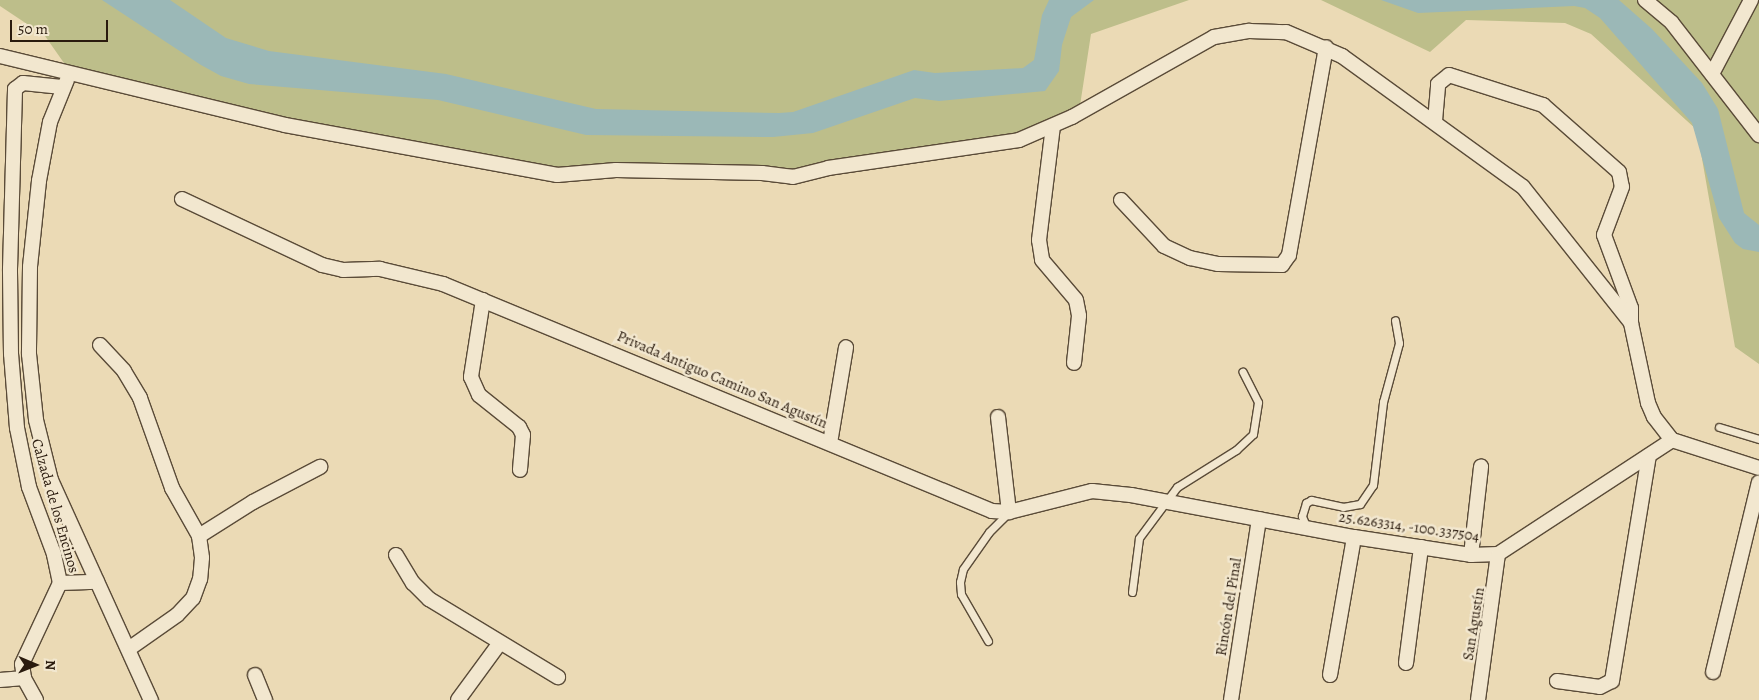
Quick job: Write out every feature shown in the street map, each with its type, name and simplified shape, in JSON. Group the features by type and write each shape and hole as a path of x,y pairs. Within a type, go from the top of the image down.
{"street":[{"path":"1645,0 1672,23 1759,135"},
{"path":"1712,74 1750,0"},
{"path":"0,56 285,126 557,175 616,170 762,173 793,177 828,168 1019,140 1053,126 1214,37 1248,31 1286,32 1326,46 1434,121 1523,187 1631,323"},
{"path":"1121,200 1164,246 1190,258 1218,264 1282,264 1289,255 1326,46"},
{"name":"Calzada de los Encinos","path":"71,73 62,87 50,122 39,181 30,267 28,354 36,420 51,480 97,582 130,648 151,700"},
{"path":"1434,121 1438,84 1449,75 1543,105 1619,172 1622,187 1604,235 1630,308 1631,323 1648,403 1654,417 1672,440 1759,468"},
{"name":"Calzada de los Encinos","path":"24,678 22,664 28,646 60,583 54,554 29,487 17,428 11,354 10,269 15,90 24,83 62,87"},
{"path":"1053,126 1039,240 1042,260 1076,300 1079,316 1074,363"},
{"name":"Privada Antiguo Camino San Agustín","path":"182,199 322,265 343,270 380,269 404,273 484,300 992,511 1010,512 1092,491 1167,502 1259,519"},
{"path":"484,300 471,377 479,395 519,426 523,436 520,470"},
{"path":"100,345 124,371 140,398 172,488 199,536 202,558 200,579 193,598 177,615 130,648"},
{"path":"830,443 846,347"},
{"path":"998,417 1010,512"},
{"name":"25.6263314, -100.337504","path":"1259,519 1354,537 1471,555 1498,554 1672,440"},
{"path":"1557,681 1600,687 1612,682 1649,456"},
{"path":"1471,555 1481,467"},
{"path":"199,536 253,502 320,468"},
{"path":"1713,672 1759,482"},
{"name":"Rincón del Pinal","path":"1231,700 1259,519"},
{"path":"1330,675 1354,537"},
{"path":"1406,663 1421,547"},
{"name":"San Agustín","path":"1478,700 1498,554"},
{"path":"396,555 413,583 429,599 499,644 558,677"},
{"path":"60,583 97,582"},
{"path":"458,700 499,644"},
{"path":"255,676 265,700"},
{"path":"0,680 24,678 36,700"}],"lane":[{"path":"1307,528 1302,516 1306,503 1311,500 1343,507 1360,504 1371,490 1383,402 1398,343 1395,320"},
{"path":"1132,592 1139,538 1177,487 1236,450 1253,434 1258,402 1243,372"},
{"path":"1719,427 1759,439"},
{"path":"988,641 961,594 960,582 963,569 989,532 1010,512"}],"green space":[{"path":"0,0 1189,0 1091,34 1079,112 1053,126 793,177 557,175 71,73 45,36 0,6"},
{"path":"1321,0 1759,0 1759,364 1735,347 1697,130 1591,34 1565,23 1466,20 1430,52"}],"water":[{"path":"102,0 170,0 226,38 269,51 446,74 596,109 779,113 793,112 914,70 935,73 1023,68 1034,60 1042,15 1049,0 1094,0 1071,17 1062,45 1059,71 1045,91 939,101 915,98 813,133 773,137 586,135 438,100 249,84 221,76 201,65"},
{"path":"1381,0 1619,0 1652,29 1702,83 1718,109 1744,213 1759,225 1759,252 1743,249 1735,243 1719,218 1692,123 1600,18 1585,8 1574,6 1418,13"}]}
